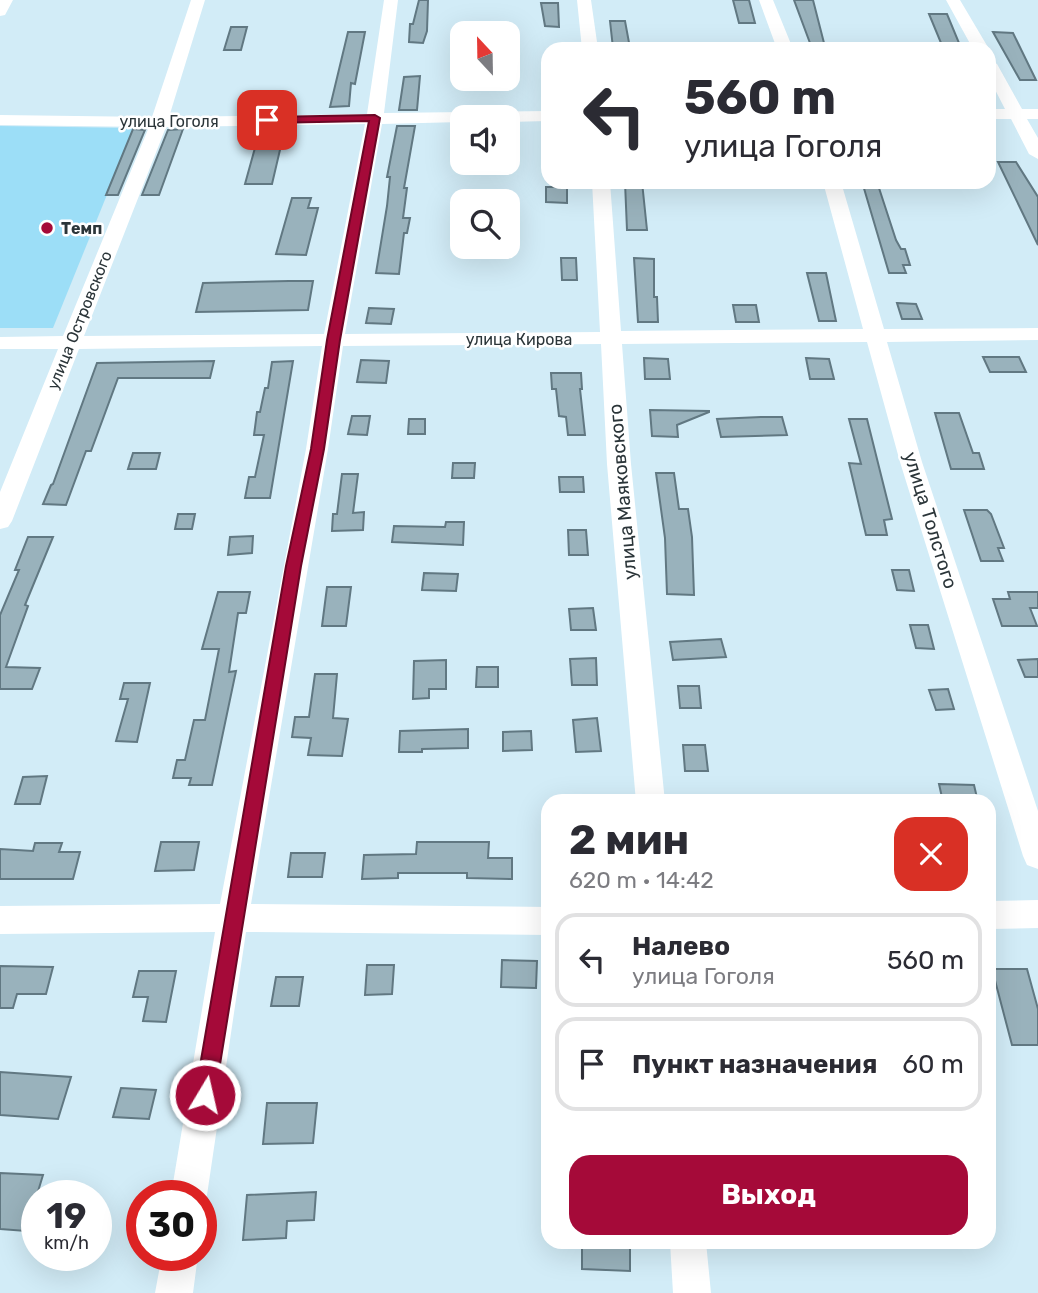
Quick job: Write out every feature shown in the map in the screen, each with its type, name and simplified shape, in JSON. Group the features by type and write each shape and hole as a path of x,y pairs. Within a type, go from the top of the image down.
{"street":[{"path":"0,12 6,0"},
{"name":"улица Островского","path":"0,521 159,122 198,0"},
{"path":"191,1180 233,918 317,449 333,340 375,118 391,0"},
{"path":"584,0 589,42"},
{"path":"766,0 782,42"},
{"path":"953,0 977,42"},
{"path":"996,76 1038,154"},
{"path":"996,114 1038,114"},
{"name":"улица Гоголя","path":"0,120 159,122 541,116"},
{"name":"улица Маяковского","path":"601,189 609,339 650,794"},
{"name":"улица Толстого","path":"834,189 911,462 1038,856"},
{"name":"улица Кирова","path":"0,343 1038,334"},
{"path":"996,915 1038,914"},
{"path":"0,920 233,918 541,921"},
{"path":"689,1249 692,1293"},
{"path":"174,1293 177,1271"}],"shaded area":[{"name":"Темп","path":"0,126 134,128 53,328 0,328"}],"building":[{"path":"419,0 428,0 427,31 423,43 409,42 410,24 413,24"},
{"path":"733,0 749,0 755,23 739,23"},
{"path":"794,0 813,0 824,42 810,42"},
{"path":"541,3 558,3 559,27 545,26"},
{"path":"929,14 947,14 959,42 941,42"},
{"path":"610,21 625,21 629,42 612,42"},
{"path":"231,27 247,27 241,50 224,50"},
{"path":"348,32 365,32 355,84 351,83 349,106 330,107"},
{"path":"993,32 1013,33 1036,80 1020,80"},
{"path":"420,76 417,110 399,110 404,77"},
{"path":"397,126 415,126 404,188 407,188 403,218 410,218 407,233 404,233 399,274 376,273 387,206 390,177 387,177"},
{"path":"133,129 145,130 118,195 106,195"},
{"path":"183,129 159,195 142,195 168,130"},
{"path":"258,137 283,137 272,184 245,184"},
{"path":"998,162 1016,162 1038,197 1038,245"},
{"path":"546,189 567,189 567,203 546,202"},
{"path":"625,189 643,189 647,230 627,230"},
{"path":"864,189 879,189 896,240 901,249 905,249 910,265 903,265 906,273 889,273"},
{"path":"292,198 311,198 308,208 318,208 306,255 276,254"},
{"path":"561,258 576,258 577,280 562,280"},
{"path":"634,258 654,259 654,297 657,297 658,322 638,322"},
{"path":"807,273 826,273 836,321 819,321"},
{"path":"313,281 308,310 196,312 203,283"},
{"path":"897,303 916,304 922,319 902,319"},
{"path":"733,305 756,305 759,322 736,322"},
{"path":"369,308 394,309 391,324 366,323"},
{"path":"983,357 1019,357 1026,372 990,372"},
{"path":"644,358 668,359 670,379 645,379"},
{"path":"806,358 829,359 834,379 810,379"},
{"path":"361,360 389,361 386,383 357,382"},
{"path":"214,361 210,378 118,378 91,451 86,451 66,505 43,504 53,484 97,363"},
{"path":"293,361 270,498 245,498 249,477 255,477 264,435 254,435 257,412 260,412 265,388 268,388 272,362"},
{"path":"551,373 581,373 585,435 568,435 566,417 559,416"},
{"path":"650,410 709,412 677,425 678,437 652,436"},
{"path":"935,413 959,413 973,453 979,453 984,469 951,469"},
{"path":"352,416 370,416 367,435 348,434"},
{"path":"782,417 787,435 721,437 717,419"},
{"path":"409,419 425,419 425,434 408,434"},
{"path":"849,419 867,419 892,519 884,520 887,535 866,535 849,463 861,464"},
{"path":"133,453 160,453 156,469 128,469"},
{"path":"453,463 475,463 474,478 452,478"},
{"path":"656,473 674,473 679,509 688,509 694,595 667,594 665,538"},
{"path":"342,474 358,474 353,513 364,512 363,530 332,531"},
{"path":"559,477 583,477 584,492 560,492"},
{"path":"964,510 987,510 991,514 1004,548 998,548 1003,561 981,561"},
{"path":"178,514 195,514 192,529 175,529"},
{"path":"446,522 464,522 463,545 392,542 394,526 445,527"},
{"path":"568,530 586,530 588,555 569,555"},
{"path":"253,536 252,553 228,555 230,537"},
{"path":"28,537 53,537 25,605 28,606 6,667 40,668 32,689 0,689 0,615 19,570 15,570"},
{"path":"892,570 909,570 914,591 897,590"},
{"path":"424,573 458,574 456,591 422,590"},
{"path":"327,587 351,587 346,626 322,626"},
{"path":"218,592 250,592 246,613 238,613 229,672 236,671 212,785 189,785 191,778 173,778 177,760 185,760 194,720 205,720 219,649 202,649"},
{"path":"1008,592 1038,592 1038,608 1030,608 1037,626 1002,626 993,599 1010,599"},
{"path":"593,608 596,630 571,630 569,609"},
{"path":"910,625 928,625 934,649 916,648"},
{"path":"721,639 726,657 673,660 670,642"},
{"path":"596,658 597,685 572,685 570,659"},
{"path":"1038,659 1038,677 1025,677 1018,660"},
{"path":"446,660 446,689 429,689 429,698 413,699 414,661"},
{"path":"477,667 498,667 498,687 476,687"},
{"path":"315,674 337,674 333,718 348,719 342,756 308,755 311,738 292,737 295,717 309,717"},
{"path":"124,683 150,683 137,742 116,741 128,699 120,699"},
{"path":"678,686 699,686 701,708 680,708"},
{"path":"948,689 954,709 936,710 929,690"},
{"path":"597,718 601,751 576,752 573,720"},
{"path":"468,729 468,748 399,752 400,731"},
{"path":"531,731 532,750 503,751 503,732"},
{"path":"683,745 705,745 708,771 685,771"},
{"path":"47,776 40,804 15,804 23,777"},
{"path":"939,784 974,785 976,794 941,794"},
{"path":"161,842 199,842 194,870 155,871"},
{"path":"417,842 489,842 488,858 512,858 512,879 467,878 467,873 398,873 398,878 362,879 364,855 416,854"},
{"path":"35,843 62,843 59,852 80,852 73,879 0,879 0,849 33,851"},
{"path":"291,853 325,853 322,877 288,877"},
{"path":"502,960 537,961 536,988 501,987"},
{"path":"367,965 394,965 392,994 365,995"},
{"path":"0,966 53,967 46,994 17,994 13,1008 0,1008"},
{"path":"996,969 1027,969 1038,1009 1038,1045 1012,1045 996,984"},
{"path":"139,971 176,971 166,1022 143,1021 148,997 133,997"},
{"path":"276,977 303,977 299,1006 271,1006"},
{"path":"0,1072 71,1077 58,1119 0,1115"},
{"path":"121,1088 156,1090 149,1119 113,1117"},
{"path":"267,1103 317,1103 313,1143 263,1144"},
{"path":"0,1173 43,1175 41,1180 21,1180 21,1231 0,1229"},
{"path":"316,1192 314,1220 287,1221 286,1238 243,1240 247,1195"},
{"path":"582,1249 630,1249 630,1271 582,1269"}],"place":[{"name":"Темп","path":"47,228"}],"route":[{"path":"205,1095 294,566 317,449 333,340 375,118 267,120"}]}
